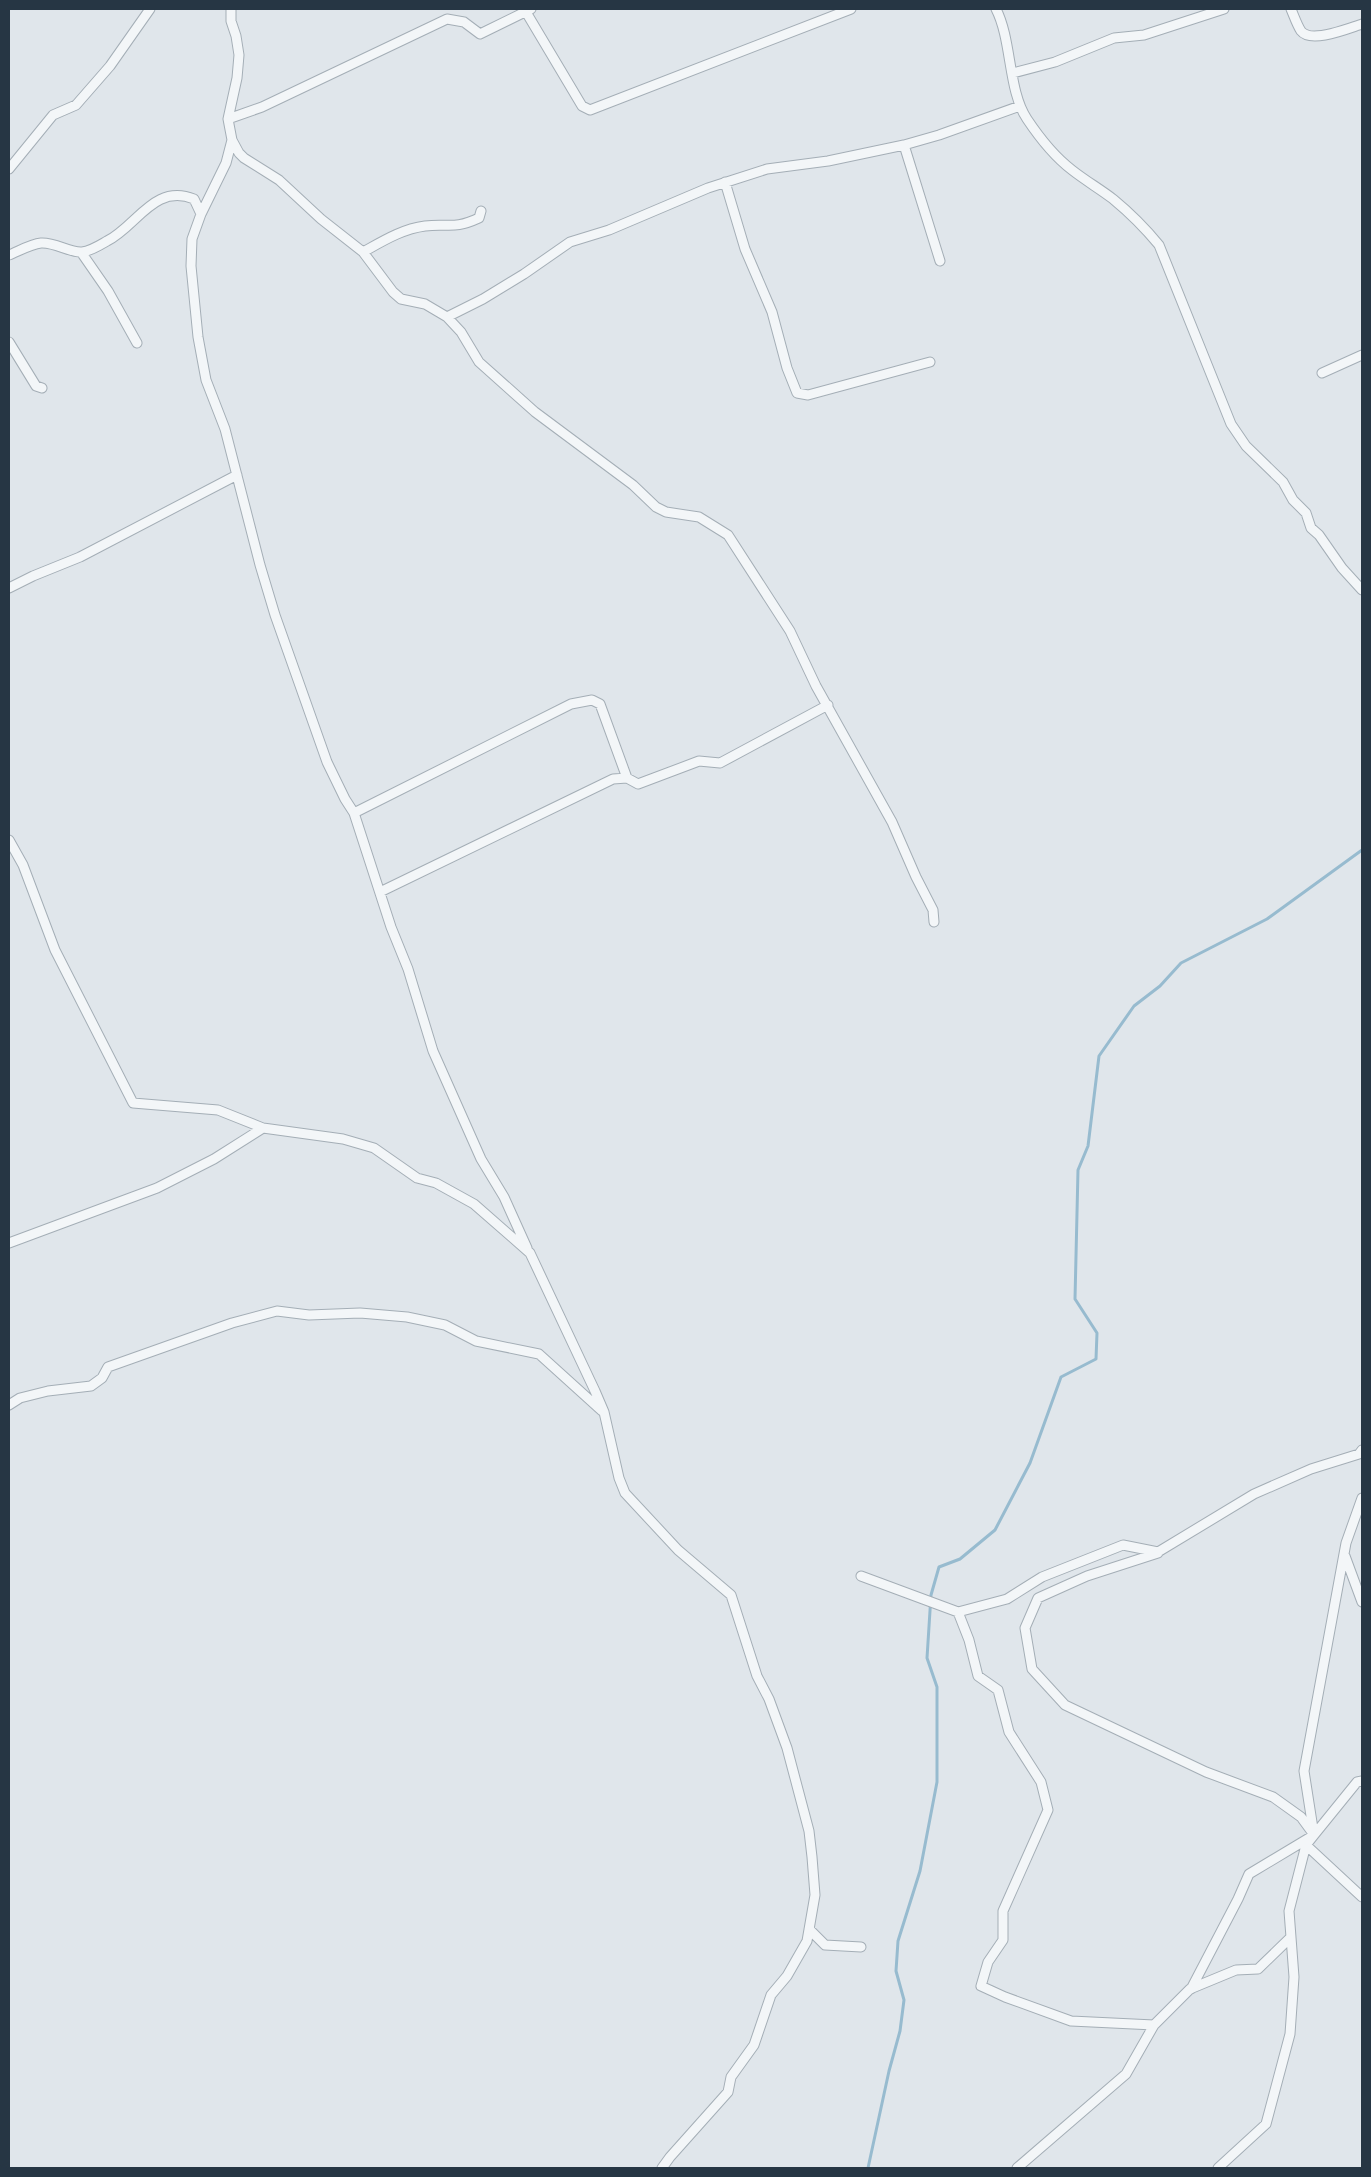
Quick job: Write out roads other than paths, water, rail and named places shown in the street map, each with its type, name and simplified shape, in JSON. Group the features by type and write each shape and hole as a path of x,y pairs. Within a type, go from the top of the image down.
{"street":[{"path":"9,169 53,115 76,105 110,66 150,9"},
{"path":"231,9 231,21 239,55 237,78 228,119 232,140 239,153 279,180 321,219 363,252 401,299 425,304 447,317 461,332 479,362 535,412 632,485 656,507 666,512 699,517 728,535 790,631 803,661 892,822 933,910 934,922"},
{"path":"228,119 262,107 447,19 464,22 480,34 528,10 582,106 590,110 851,9"},
{"path":"1013,73 1055,62 1114,38 1144,35 1224,9"},
{"path":"1291,9 1301,32 1308,36 1322,36 1362,24"},
{"path":"1000,10 1020,106 1026,119 1064,163 1113,199 1143,226 1159,245 1231,424 1246,446 1283,482 1293,500 1306,513 1312,528 1342,568 1362,590"},
{"path":"447,317 483,299 524,274 570,242 609,230 725,182 768,169 828,161 904,145 939,135 1020,106"},
{"path":"232,140 226,163 201,214 192,239 191,266 198,337 206,380 225,429 260,565 275,615 327,762 354,813 391,927 408,969 433,1051 481,1159 504,1197 604,1412 619,1478 625,1493 678,1550 731,1594 757,1676 769,1699 787,1748 810,1831 815,1896 807,1941 786,1976 771,1994 754,2045 731,2077 728,2092 662,2168"},
{"path":"904,145 940,261"},
{"path":"725,182 745,249 772,312 787,368 797,393 808,395 930,362"},
{"path":"81,252 116,237 143,212 168,196 184,195 194,199 201,214"},
{"path":"363,252 404,231 426,226 462,225 478,218 481,211"},
{"path":"9,255 41,243 64,246 81,252 108,290 137,343"},
{"path":"9,342 36,386 42,388"},
{"path":"1322,373 1362,355"},
{"path":"9,588 80,557 237,475"},
{"path":"354,813 571,704 592,700 600,704 627,778"},
{"path":"380,892 613,779 627,778 638,784 699,762 720,763 828,704"},
{"path":"9,840 23,865 55,950 134,1102 218,1110 263,1128 343,1139 374,1148 417,1178 436,1184 474,1204 530,1253"},
{"path":"9,1243 157,1188 214,1159 263,1128"},
{"path":"9,1405 20,1398 48,1391 92,1386 102,1378 108,1367 140,1354 232,1323 277,1311 309,1316 360,1313 407,1317 445,1325 476,1340 539,1354 604,1412"},
{"path":"1314,1835 1300,1817 1273,1797 1206,1772 1065,1705 1032,1669 1025,1628 1038,1598 1086,1576 1158,1552 1254,1494 1310,1469 1359,1454 1362,1450"},
{"path":"1314,1835 1304,1771 1344,1554 1362,1498"},
{"path":"861,1576 958,1612 1007,1599 1042,1577 1123,1545 1158,1552"},
{"path":"1344,1554 1362,1602"},
{"path":"958,1612 969,1640 978,1676 998,1690 1009,1732 1041,1782 1048,1810 1003,1911 1003,1940 988,1962 981,1986 1005,1997 1071,2021 1154,2025"},
{"path":"1218,2168 1266,2124 1290,2034 1294,1977 1289,1911 1306,1845 1357,1782 1362,1781"},
{"path":"1018,2168 1126,2074 1154,2025 1190,1989 1238,1899 1249,1874 1314,1835"},
{"path":"1306,1845 1362,1897"},
{"path":"809,1929 825,1945 860,1947"},
{"path":"1190,1989 1236,1970 1258,1969 1291,1937"}],"waterway":[{"path":"868,2168 889,2071 900,2031 904,2000 896,1971 898,1941 920,1871 937,1782 937,1687 927,1658 931,1595 939,1567 960,1559 995,1530 1030,1463 1061,1377 1096,1359 1097,1333 1075,1299 1078,1170 1088,1146 1099,1056 1134,1006 1160,986 1181,963 1267,919 1362,850"}]}
